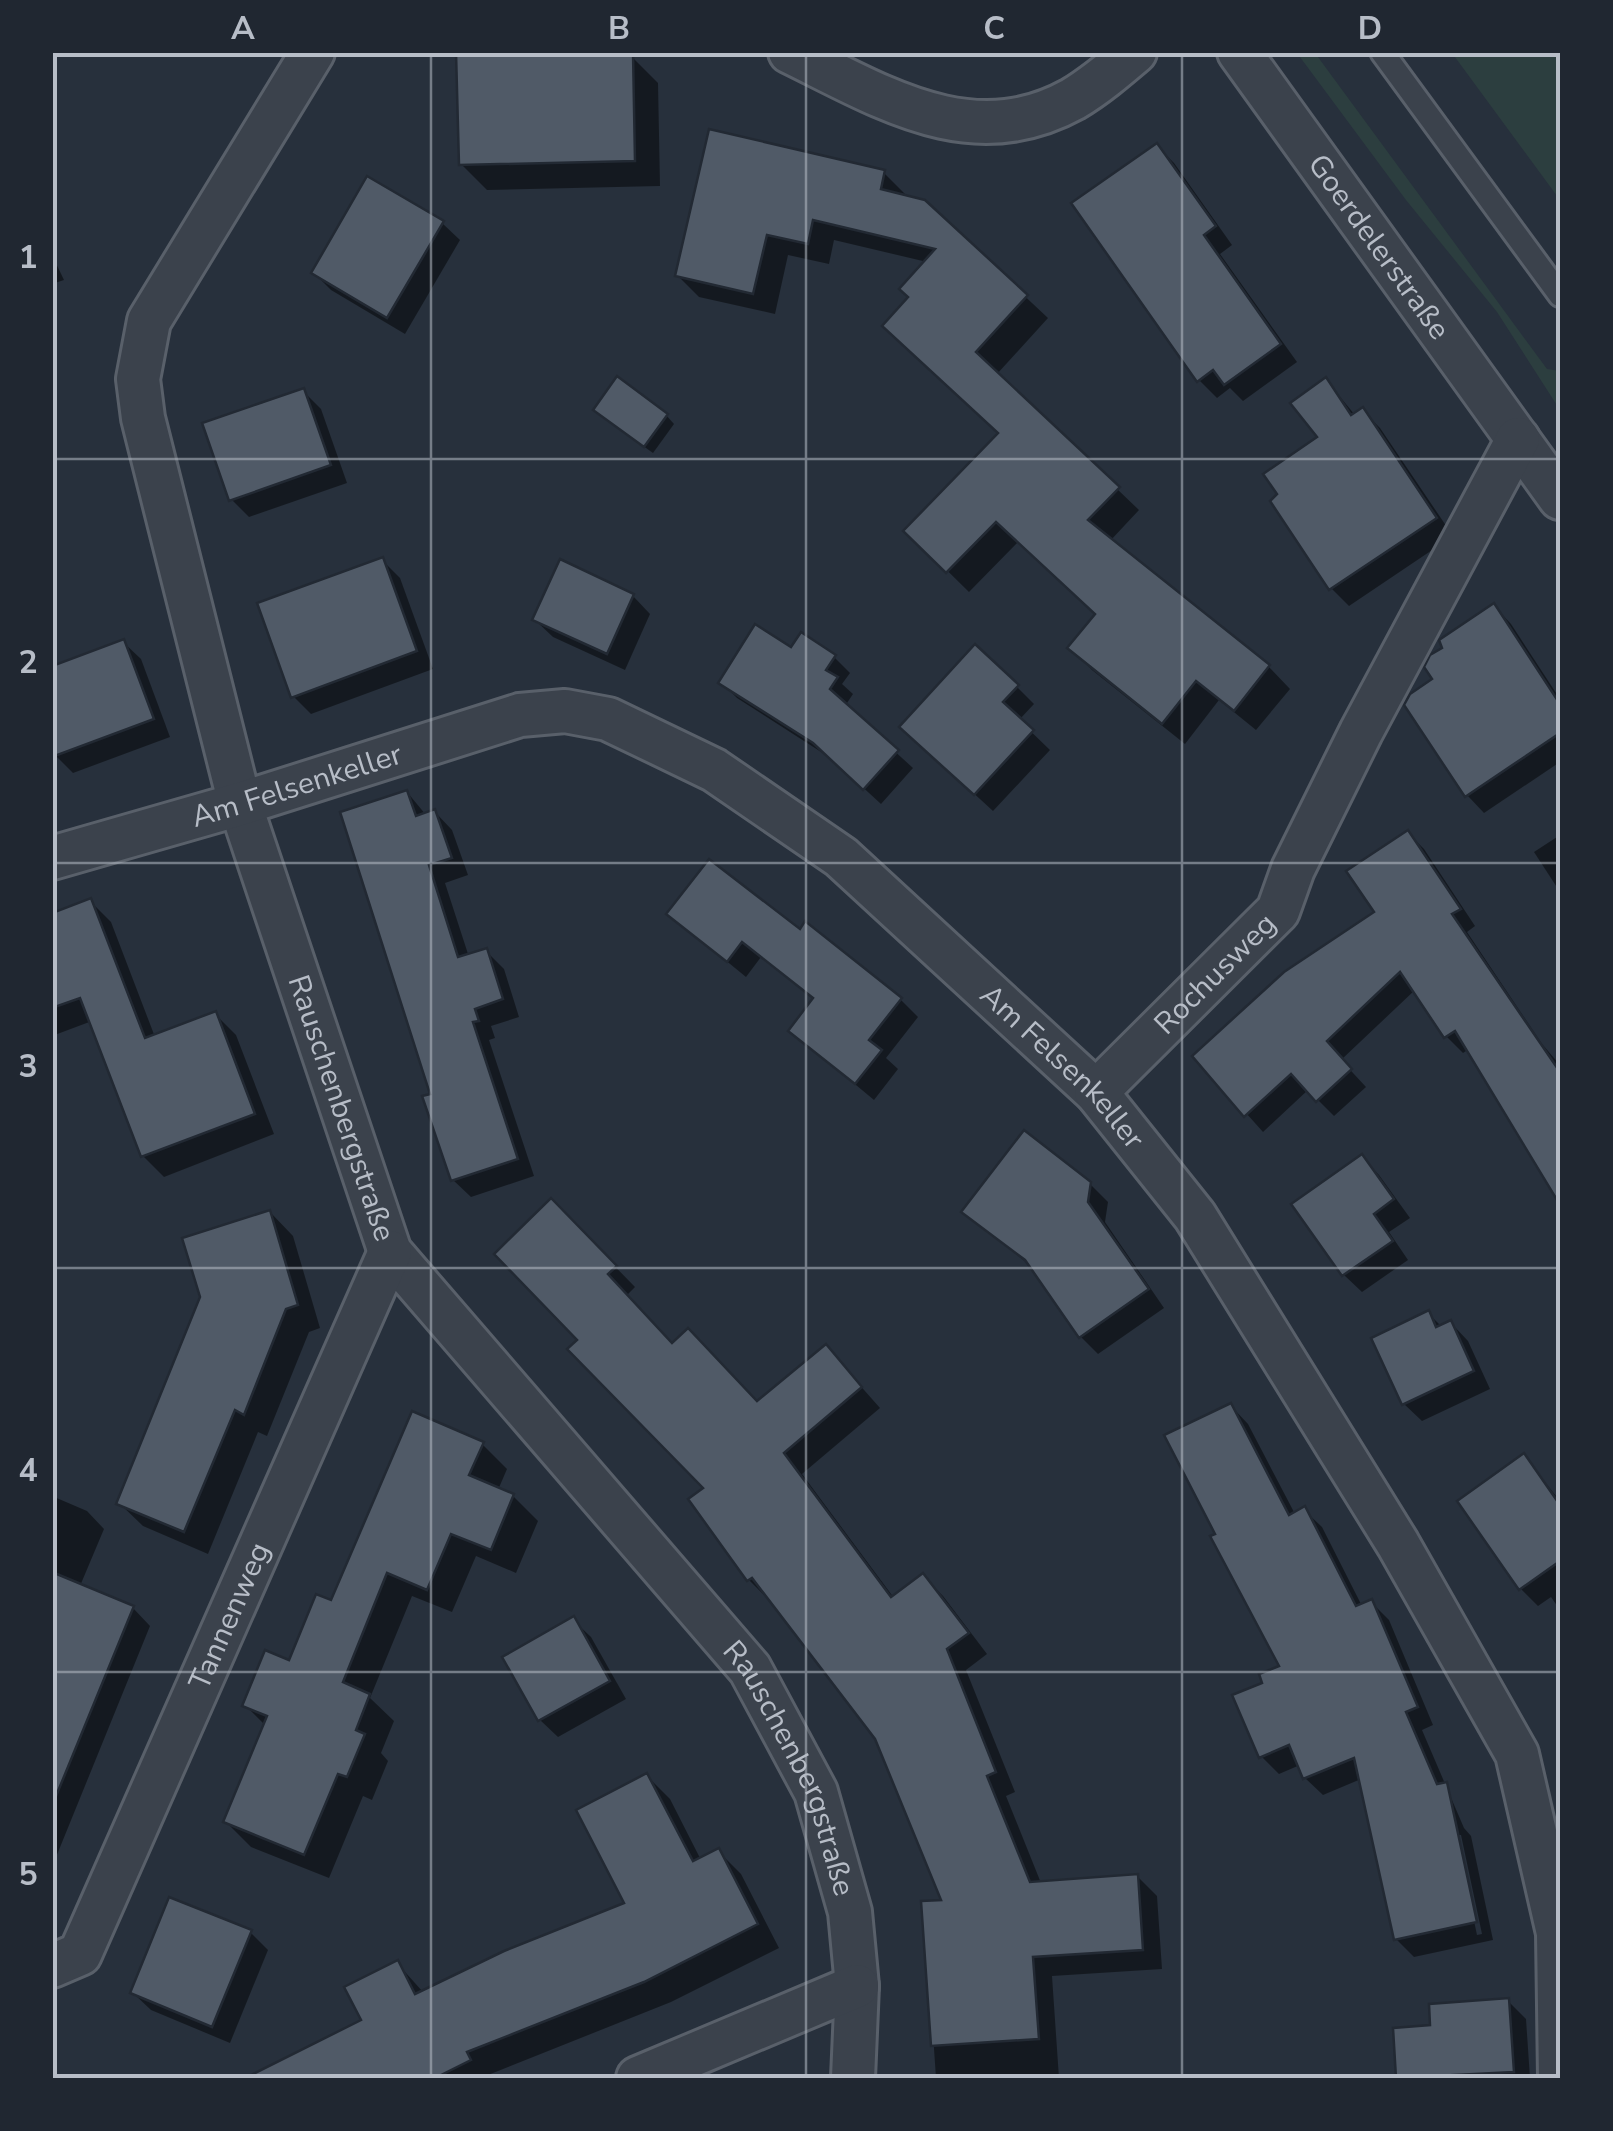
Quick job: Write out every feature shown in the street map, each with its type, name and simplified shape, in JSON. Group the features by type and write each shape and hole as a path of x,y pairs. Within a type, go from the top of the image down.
{"street":[{"name":"Rauschenbergstraße","path":"312,52 149,321 138,379 143,418 240,804 390,1252 750,1668 816,1792 850,1912 857,1986 853,2078"},
{"path":"790,52 924,114 959,122 1033,116 1072,99 1135,52"},
{"name":"Goerdelerstraße","path":"1239,52 1560,498"},
{"name":"Rochusweg","path":"1096,1092 1278,911 1294,869 1361,732 1518,439"},
{"name":"Am Felsenkeller","path":"52,858 240,804 520,715 565,711 608,718 714,770 841,857 1096,1092 1195,1216 1398,1544 1517,1754 1558,1934 1560,2078"},
{"name":"Tannenweg","path":"52,1966 80,1954 390,1252"},
{"path":"638,2078 857,1986"}],"lane":[{"path":"1382,52 1560,296"}],"shaded area":[{"path":"1297,53 1315,53 1547,369 1560,371 1560,410 1497,312 1406,200"},
{"path":"1452,53 1560,53 1560,200"}],"building":[{"path":"456,52 633,52 635,161 459,165"},
{"path":"709,129 885,170 881,189 925,200 1028,295 976,352 1120,487 1088,520 1270,665 1234,711 1196,681 1162,724 1067,648 1095,614 996,522 946,573 903,531 998,433 882,326 908,297 899,289 935,249 813,220 808,244 767,235 753,294 675,276"},
{"path":"1157,143 1216,226 1204,235 1281,344 1224,385 1213,370 1197,382 1071,203"},
{"path":"367,176 444,221 387,318 311,273"},
{"path":"617,376 668,414 644,447 593,410"},
{"path":"1326,377 1351,415 1363,407 1437,518 1329,590 1270,501 1277,494 1263,474 1317,437 1290,403"},
{"path":"304,388 331,465 229,501 202,423"},
{"path":"383,557 417,651 291,698 257,603"},
{"path":"560,559 634,594 607,654 532,620"},
{"path":"1494,603 1560,704 1560,733 1465,797 1404,705 1410,694 1432,679 1424,667 1430,655 1442,648 1439,640"},
{"path":"755,624 791,647 801,632 836,655 826,670 838,677 830,689 899,750 863,790 813,743 718,683"},
{"path":"124,639 154,719 52,757 52,666"},
{"path":"975,644 1019,685 1003,702 1034,730 974,795 899,727"},
{"path":"407,790 416,816 435,809 452,858 429,865 458,957 487,948 503,999 475,1009 479,1021 473,1022 518,1159 451,1181 422,1096 430,1094 340,812"},
{"path":"1408,830 1461,909 1452,914 1560,1072 1560,1205 1455,1031 1444,1038 1400,972 1327,1041 1352,1069 1316,1102 1291,1074 1244,1117 1192,1056 1284,972 1374,912 1346,871"},
{"path":"709,859 800,929 805,921 902,998 869,1040 882,1050 855,1084 788,1031 813,998 742,942 727,962 666,914"},
{"path":"91,898 145,1038 216,1011 255,1114 141,1157 80,998 52,1008 52,913"},
{"path":"1024,1130 1091,1182 1088,1202 1149,1289 1079,1338 1025,1260 961,1212"},
{"path":"1362,1154 1394,1199 1374,1214 1393,1241 1342,1276 1291,1204"},
{"path":"551,1198 617,1266 608,1274 672,1343 688,1328 757,1401 826,1344 862,1387 784,1453 891,1597 923,1573 969,1633 947,1649 996,1772 987,1776 1030,1882 1138,1874 1143,1950 1033,1957 1039,2039 931,2046 921,1901 941,1900 875,1739 752,1578 747,1581 688,1499 703,1488 567,1349 577,1340 494,1254"},
{"path":"270,1210 298,1305 286,1309 244,1415 235,1410 184,1532 116,1504 200,1297 182,1238"},
{"path":"1429,1310 1436,1327 1451,1320 1474,1371 1402,1405 1371,1338"},
{"path":"1231,1403 1289,1515 1305,1506 1356,1606 1372,1599 1418,1707 1406,1712 1437,1784 1447,1782 1477,1922 1394,1940 1354,1758 1303,1779 1289,1745 1259,1758 1232,1695 1262,1683 1259,1674 1279,1666 1210,1536 1215,1534 1164,1435"},
{"path":"412,1411 484,1442 469,1475 514,1494 491,1550 451,1534 427,1590 387,1573 343,1682 370,1694 356,1730 365,1734 347,1777 338,1774 304,1855 223,1822 267,1716 242,1706 265,1650 289,1660 316,1594 331,1600"},
{"path":"1524,1453 1560,1505 1560,1561 1519,1590 1457,1501"},
{"path":"52,1572 134,1606 54,1801 52,1800"},
{"path":"574,1616 610,1681 538,1721 502,1657"},
{"path":"647,1773 693,1861 719,1848 758,1924 644,1982 467,2052 471,2060 435,2078 245,2078 361,2020 344,1987 398,1960 415,1994 504,1951 624,1903 576,1810"},
{"path":"169,1897 252,1930 212,2027 130,1993"},
{"path":"1509,1998 1514,2072 1396,2078 1393,2028 1430,2025 1429,2004"}]}
